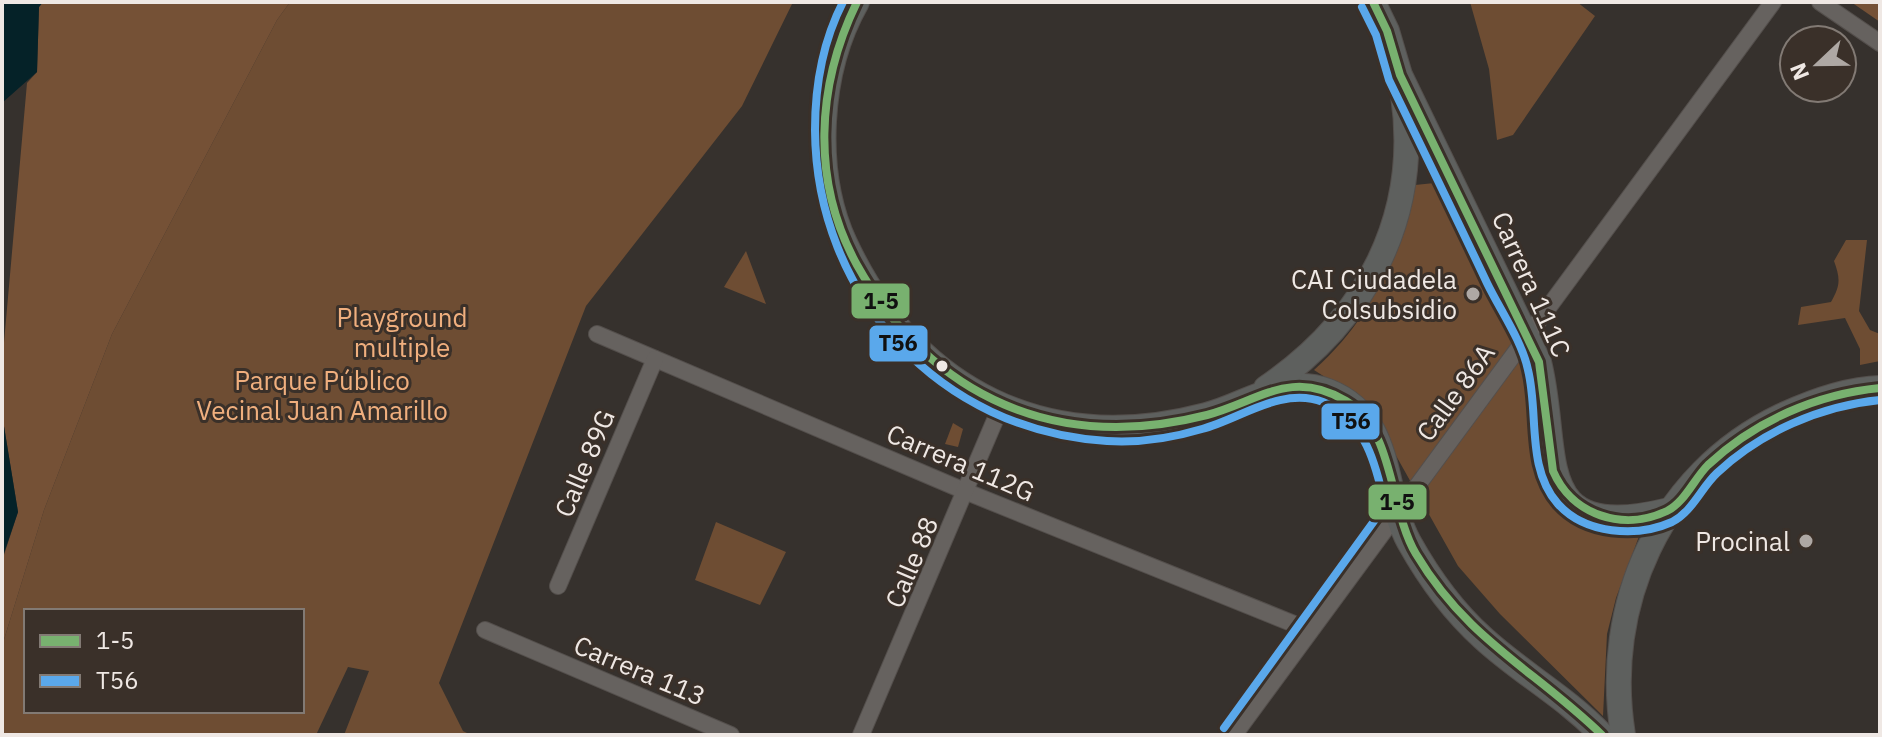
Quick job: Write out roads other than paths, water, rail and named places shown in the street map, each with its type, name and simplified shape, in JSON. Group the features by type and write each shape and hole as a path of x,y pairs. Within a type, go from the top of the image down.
{"street":[{"path":"857,2 830,73 824,135 828,185 841,234 865,285 898,331 939,369 1001,406 1053,423 1106,430 1146,427 1212,414 1261,391 1300,365 1334,332 1362,294 1384,252 1398,209 1406,165 1407,119 1400,75"},
{"name":"Carrera 111C","path":"1373,2 1387,31 1400,75 1528,332 1545,387 1554,473 1568,497 1587,512 1608,520 1632,519 1669,510"},
{"name":"Calle 86A","path":"1234,735 1773,2"},
{"path":"1820,2 1880,43"},
{"name":"Carrera 112G","path":"597,334 967,492 1309,630"},
{"name":"Calle 89G","path":"558,586 655,359"},
{"path":"1261,391 1300,385 1327,390 1354,406 1371,427 1385,457 1406,538 1421,564 1480,636 1566,701 1602,735"},
{"path":"1623,735 1617,673 1619,638 1629,593 1646,550 1669,510 1708,465 1756,428 1810,402 1880,388"},
{"name":"Calle 88","path":"861,735 1001,406"},
{"name":"Carrera 113","path":"485,630 731,735"}],"water":[{"path":"2,2 43,2 39,7 37,72 2,103"},
{"path":"2,414 18,512 2,559"}],"place":[{"name":"CAI Ciudadela Colsubsidio","path":"1473,294"},
{"name":"Procinal","path":"1806,541"}],"park label":[{"name":"Playground multiple","path":"402,332"},
{"name":"Parque Público Vecinal Juan Amarillo","path":"322,395"}]}
